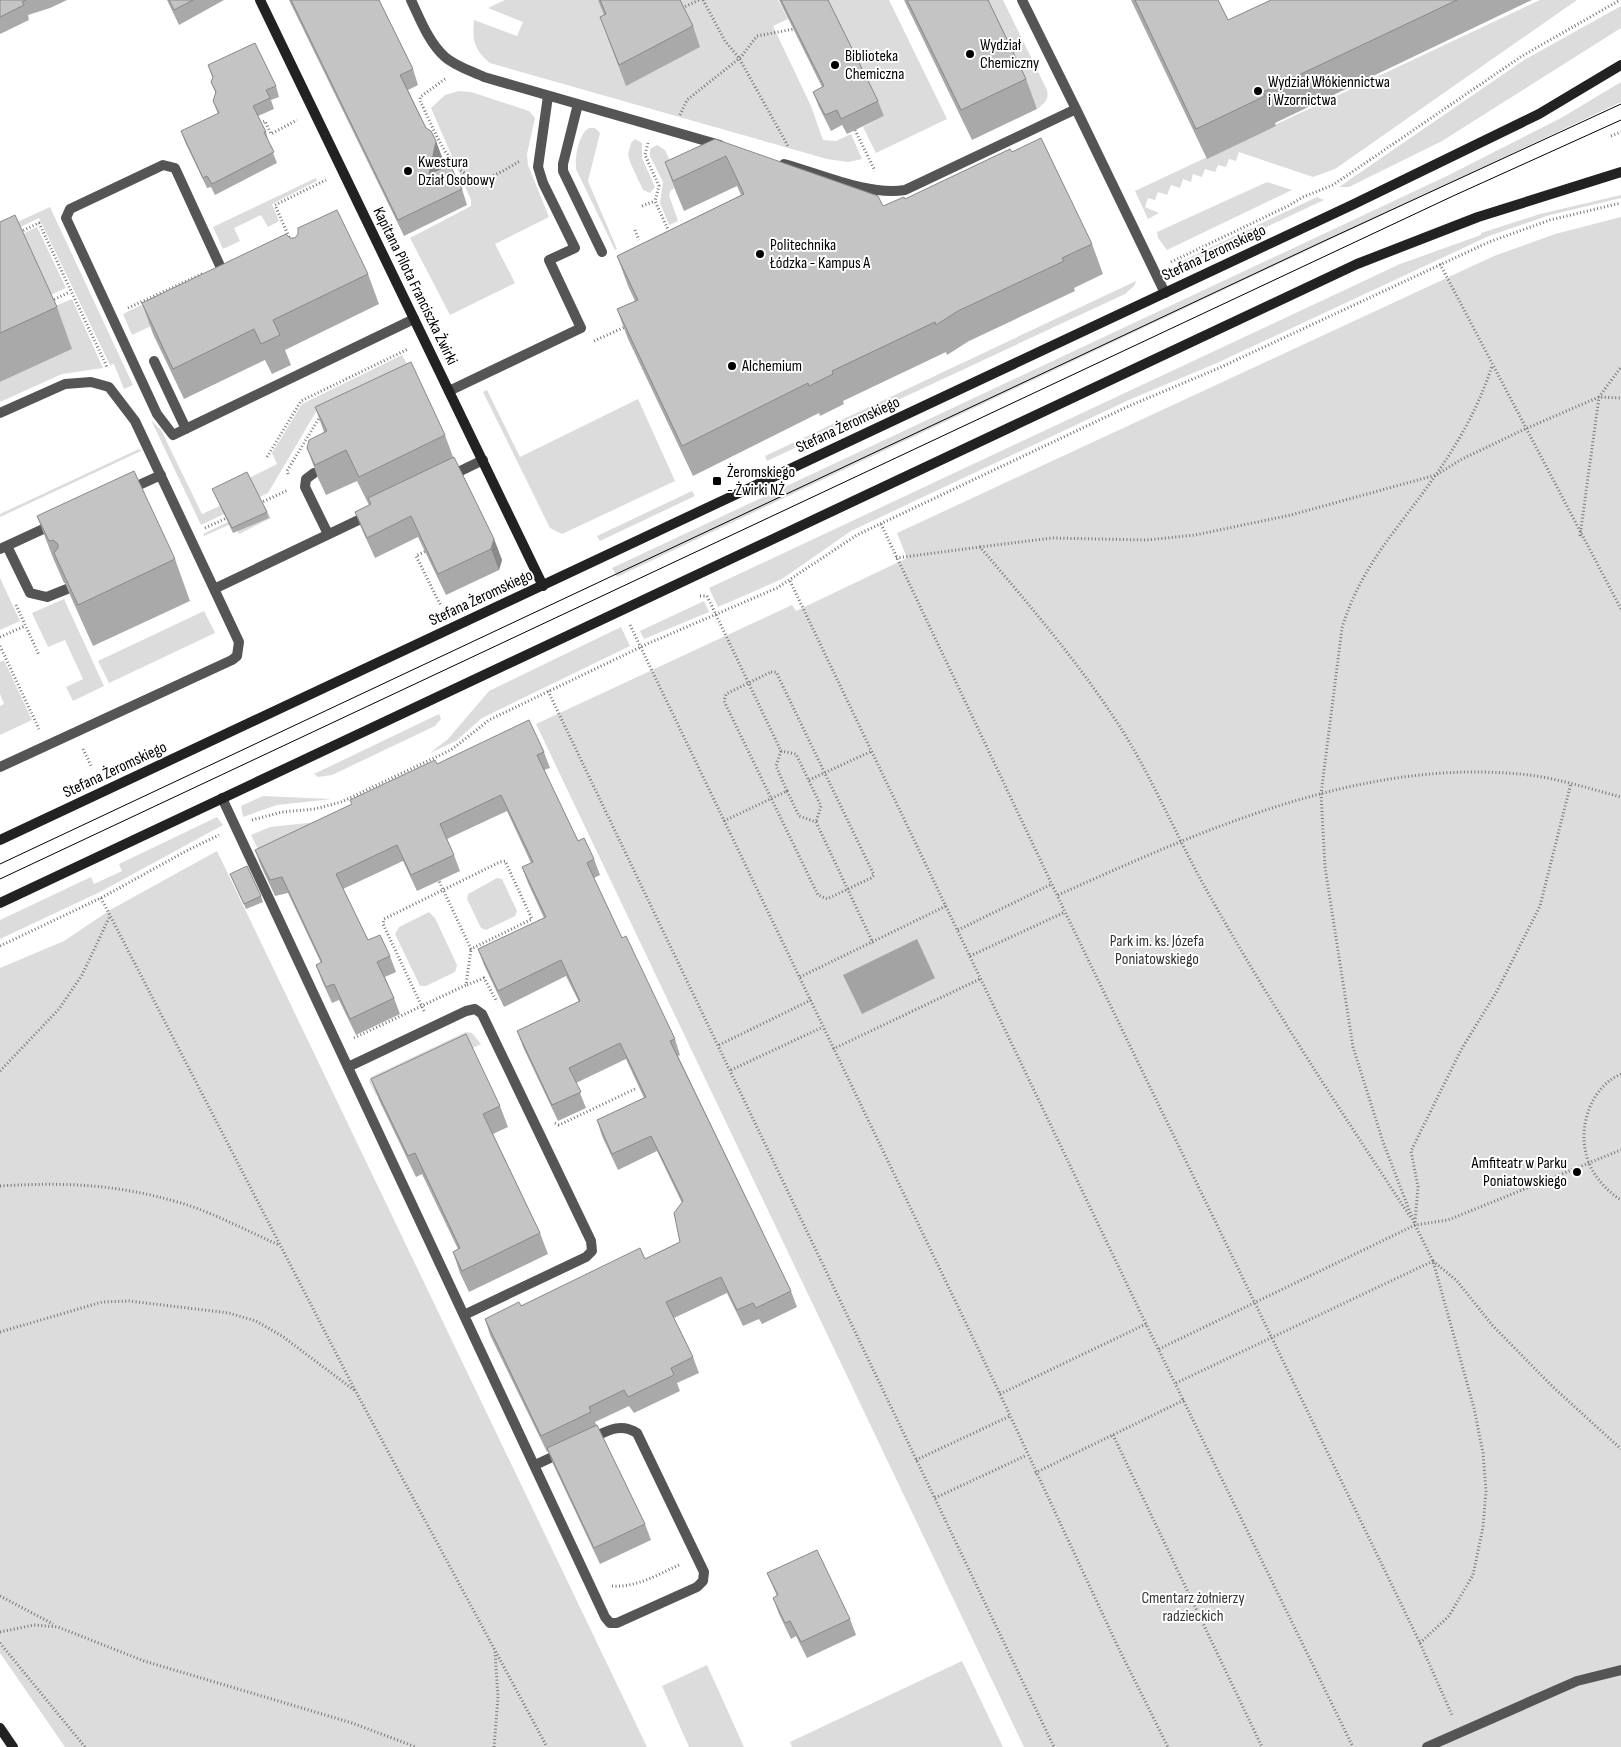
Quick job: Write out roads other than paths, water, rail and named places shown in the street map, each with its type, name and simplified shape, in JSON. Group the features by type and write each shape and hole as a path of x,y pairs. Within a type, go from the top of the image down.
{"main road":[{"name":"Kapitana Pilota Franciszka Żwirki","path":"260,0 543,586"},
{"name":"Stefana Żeromskiego","path":"0,840 1496,136 1621,65"},
{"path":"0,902 1357,264 1478,217 1621,172"},
{"path":"0,1728 13,1747"}],"street":[{"path":"411,0 436,46 445,57 462,67 484,77 729,148"},
{"path":"1022,0 1165,293"},
{"path":"449,391 581,328 549,260 575,248 538,167 548,96"},
{"path":"578,104 563,164 563,171 602,252"},
{"path":"774,161 885,192 916,187 1076,110"},
{"path":"241,274 233,278 225,276 175,168 163,165 70,209 66,218 157,414 173,435 414,319"},
{"path":"154,361 186,429"},
{"path":"0,413 65,384 77,382 109,386 135,421 239,642 237,656 232,660 0,767"},
{"path":"442,480 482,460"},
{"path":"314,473 306,479 305,487 328,534"},
{"path":"116,495 161,474"},
{"path":"214,589 380,510"},
{"path":"63,520 3,548 30,593 47,597 67,590"},
{"path":"222,798 236,826 348,1067 534,1465 601,1608 610,1623 617,1622 697,1586 703,1581 704,1572 637,1432 628,1427 616,1427 534,1465"},
{"path":"348,1067 466,1011 475,1009 482,1014 593,1246 590,1255 464,1315"},
{"path":"1427,1747 1577,1682 1621,1670"}],"tram line":[{"path":"0,864 1322,242 1621,104"},
{"path":"0,879 1453,196 1621,120"}],"place":[{"name":"Wydział Chemiczny","path":"970,54"},
{"name":"Biblioteka Chemiczna","path":"835,65"},
{"name":"Wydział Włókiennictwa i Wzornictwa","path":"1258,91"},
{"name":"Kwestura Dział Osobowy","path":"408,171"},
{"name":"Politechnika Łódzka - Kampus A","path":"760,254"},
{"name":"Alchemium","path":"732,366"},
{"name":"Żeromskiego - Żwirki NŻ","path":"717,481"},
{"name":"Amfiteatr w Parku Poniatowskiego","path":"1577,1172"}],"park label":[{"name":"Park im. ks. Józefa Poniatowskiego","path":"1157,950"},
{"name":"Cmentarz żołnierzy radzieckich","path":"1193,1607"}]}
